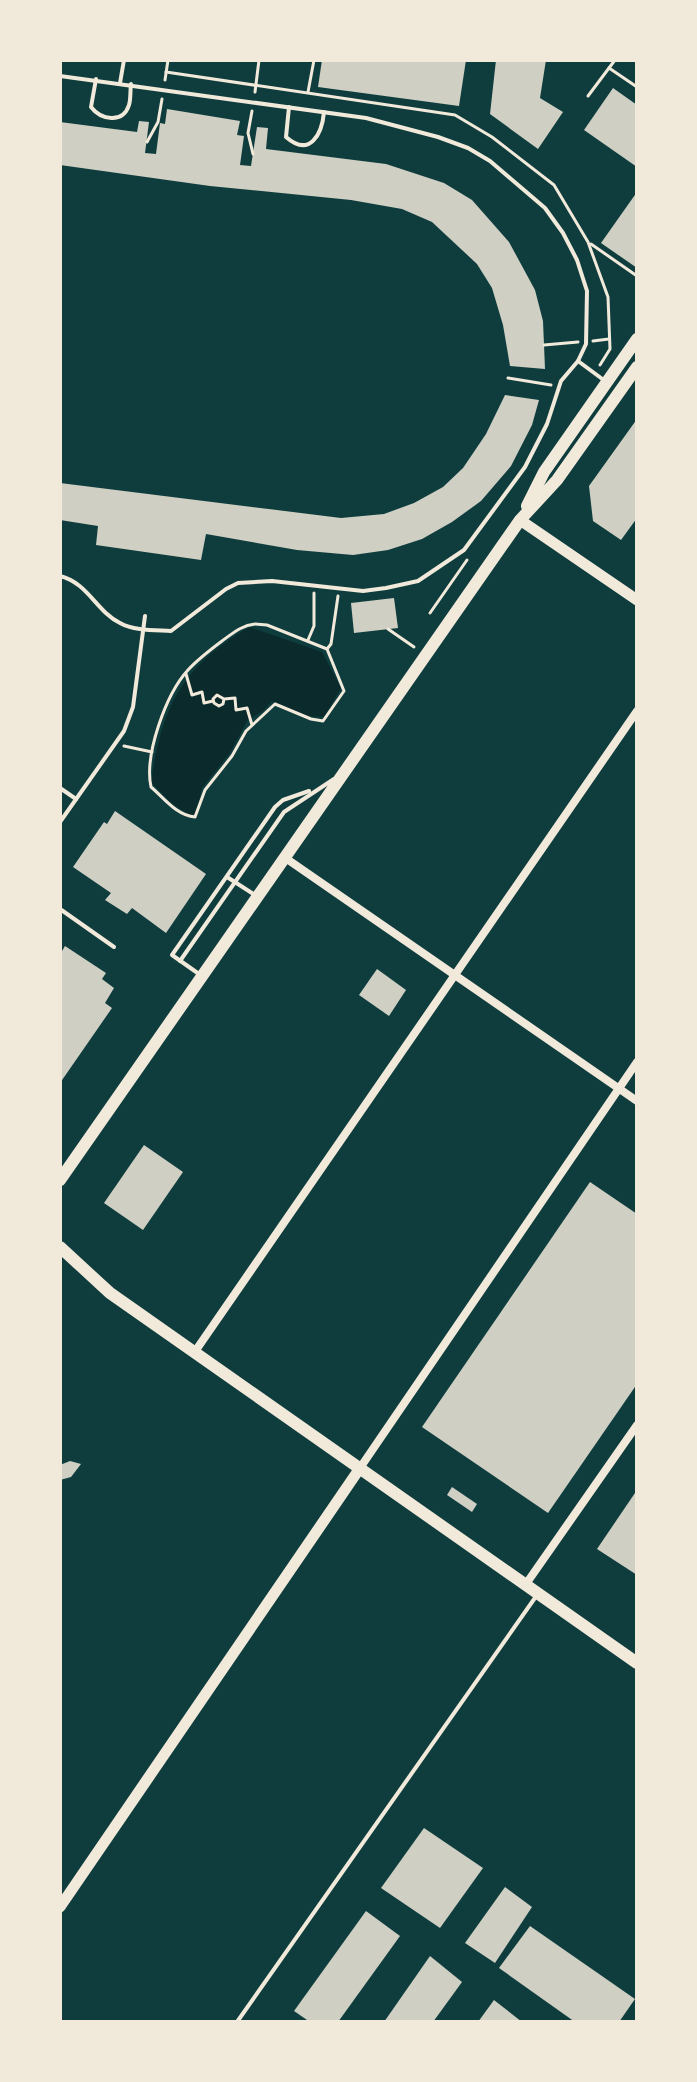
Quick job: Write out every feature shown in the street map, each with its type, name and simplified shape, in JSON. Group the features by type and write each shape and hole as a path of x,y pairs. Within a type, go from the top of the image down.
{"main road":[{"path":"520,520 544,472 637,339"},
{"path":"60,1180 520,520 557,480 637,367"},
{"path":"60,1247 110,1293 637,1663"}],"street":[{"path":"520,520 637,600"},
{"path":"194,1353 637,711"},
{"path":"284,857 637,1101"},
{"path":"60,1907 637,1062"},
{"path":"526,1584 637,1425"}],"lane":[{"path":"120,83 124,60"},
{"path":"60,76 366,118 468,148 490,161 545,208 570,246 587,291 586,344 578,361 559,386 547,424 525,467 464,550 418,581 363,591 272,581 238,583 171,631 120,623 107,614 84,588 72,579 60,576"},
{"path":"96,79 91,107 96,114 107,118 118,118 129,106 131,84"},
{"path":"289,107 286,137 300,144 310,144 317,138 322,129 324,112"},
{"path":"578,361 607,383"},
{"path":"60,822 124,731 133,707 145,616"},
{"path":"180,961 284,812 333,779 349,764"},
{"path":"60,788 76,799"},
{"path":"201,976 172,955 275,807 283,800 316,790"},
{"path":"227,877 257,896"},
{"path":"60,909 114,947"},
{"path":"237,2022 538,1593"}],"path":[{"path":"256,85 259,60"},
{"path":"308,92 314,60"},
{"path":"588,96 615,60"},
{"path":"609,68 637,87"},
{"path":"166,72 455,115 492,137 554,185 588,242 608,297 610,349 595,373"},
{"path":"147,142 158,122"},
{"path":"248,133 253,154"},
{"path":"588,242 637,276"},
{"path":"508,378 559,386"},
{"path":"430,613 470,555"},
{"path":"307,641 314,626 314,586"},
{"path":"327,649 331,644 339,589"},
{"path":"246,625 267,625 327,649 344,691 323,721 275,704 250,724 232,756 205,790 195,817 178,812 151,787 152,752 161,718 199,659 246,625"},
{"path":"388,629 425,655"},
{"path":"186,675 192,695 202,692 204,703 213,701 217,695 224,699 235,698 236,710 247,708 250,724"},
{"path":"213,701 221,706 224,699"},
{"path":"114,744 152,752"}],"water":[{"path":"250,627 322,652 341,688 324,717 306,716 272,701 247,721 230,753 202,788 196,813 190,815 171,803 151,782 169,710 179,691 207,657"}],"building":[{"path":"322,60 466,60 459,106 318,87"},
{"path":"496,60 546,60 540,98 563,112 538,149 490,114"},
{"path":"613,88 637,105 637,167 584,130"},
{"path":"167,109 240,121 237,135 244,136 240,165 251,166 257,127 268,128 266,149 386,164 444,183 472,200 509,242 535,290 543,321 545,369 510,366 492,288 477,264 432,222 402,209 351,200 210,186 60,165 60,122 137,132 139,121 149,122 145,153 156,154 160,123 165,124"},
{"path":"637,192 637,268 601,243"},
{"path":"505,395 539,400 532,425 511,466 481,501 452,522 422,539 388,550 353,555 297,550 206,534 201,560 96,545 98,526 60,520 60,483 341,518 384,514 414,503 443,487 463,468 486,434"},
{"path":"637,419 637,518 621,540 593,521 589,486"},
{"path":"394,598 398,628 354,633 351,603"},
{"path":"115,811 206,874 166,933 132,908 127,914 105,900 111,893 73,867"},
{"path":"65,946 106,973 102,979 114,988 105,1003 112,1008 60,1083 60,950"},
{"path":"377,969 406,990 389,1016 359,995"},
{"path":"144,1145 183,1172 143,1230 104,1203"},
{"path":"590,1182 637,1214 637,1384 548,1513 422,1427"},
{"path":"70,1461 81,1464 71,1477 60,1480 60,1465"},
{"path":"452,1487 477,1504 472,1512 447,1495"},
{"path":"637,1490 637,1575 597,1549"},
{"path":"424,1828 483,1868 440,1928 381,1888"},
{"path":"505,1887 532,1907 495,1963 465,1943"},
{"path":"366,1911 400,1936 338,2022 310,2022 294,2011"},
{"path":"530,1926 635,1999 619,2022 575,2022 499,1968"},
{"path":"430,1956 462,1982 433,2022 384,2022"},
{"path":"494,2000 522,2022 478,2022"}]}
